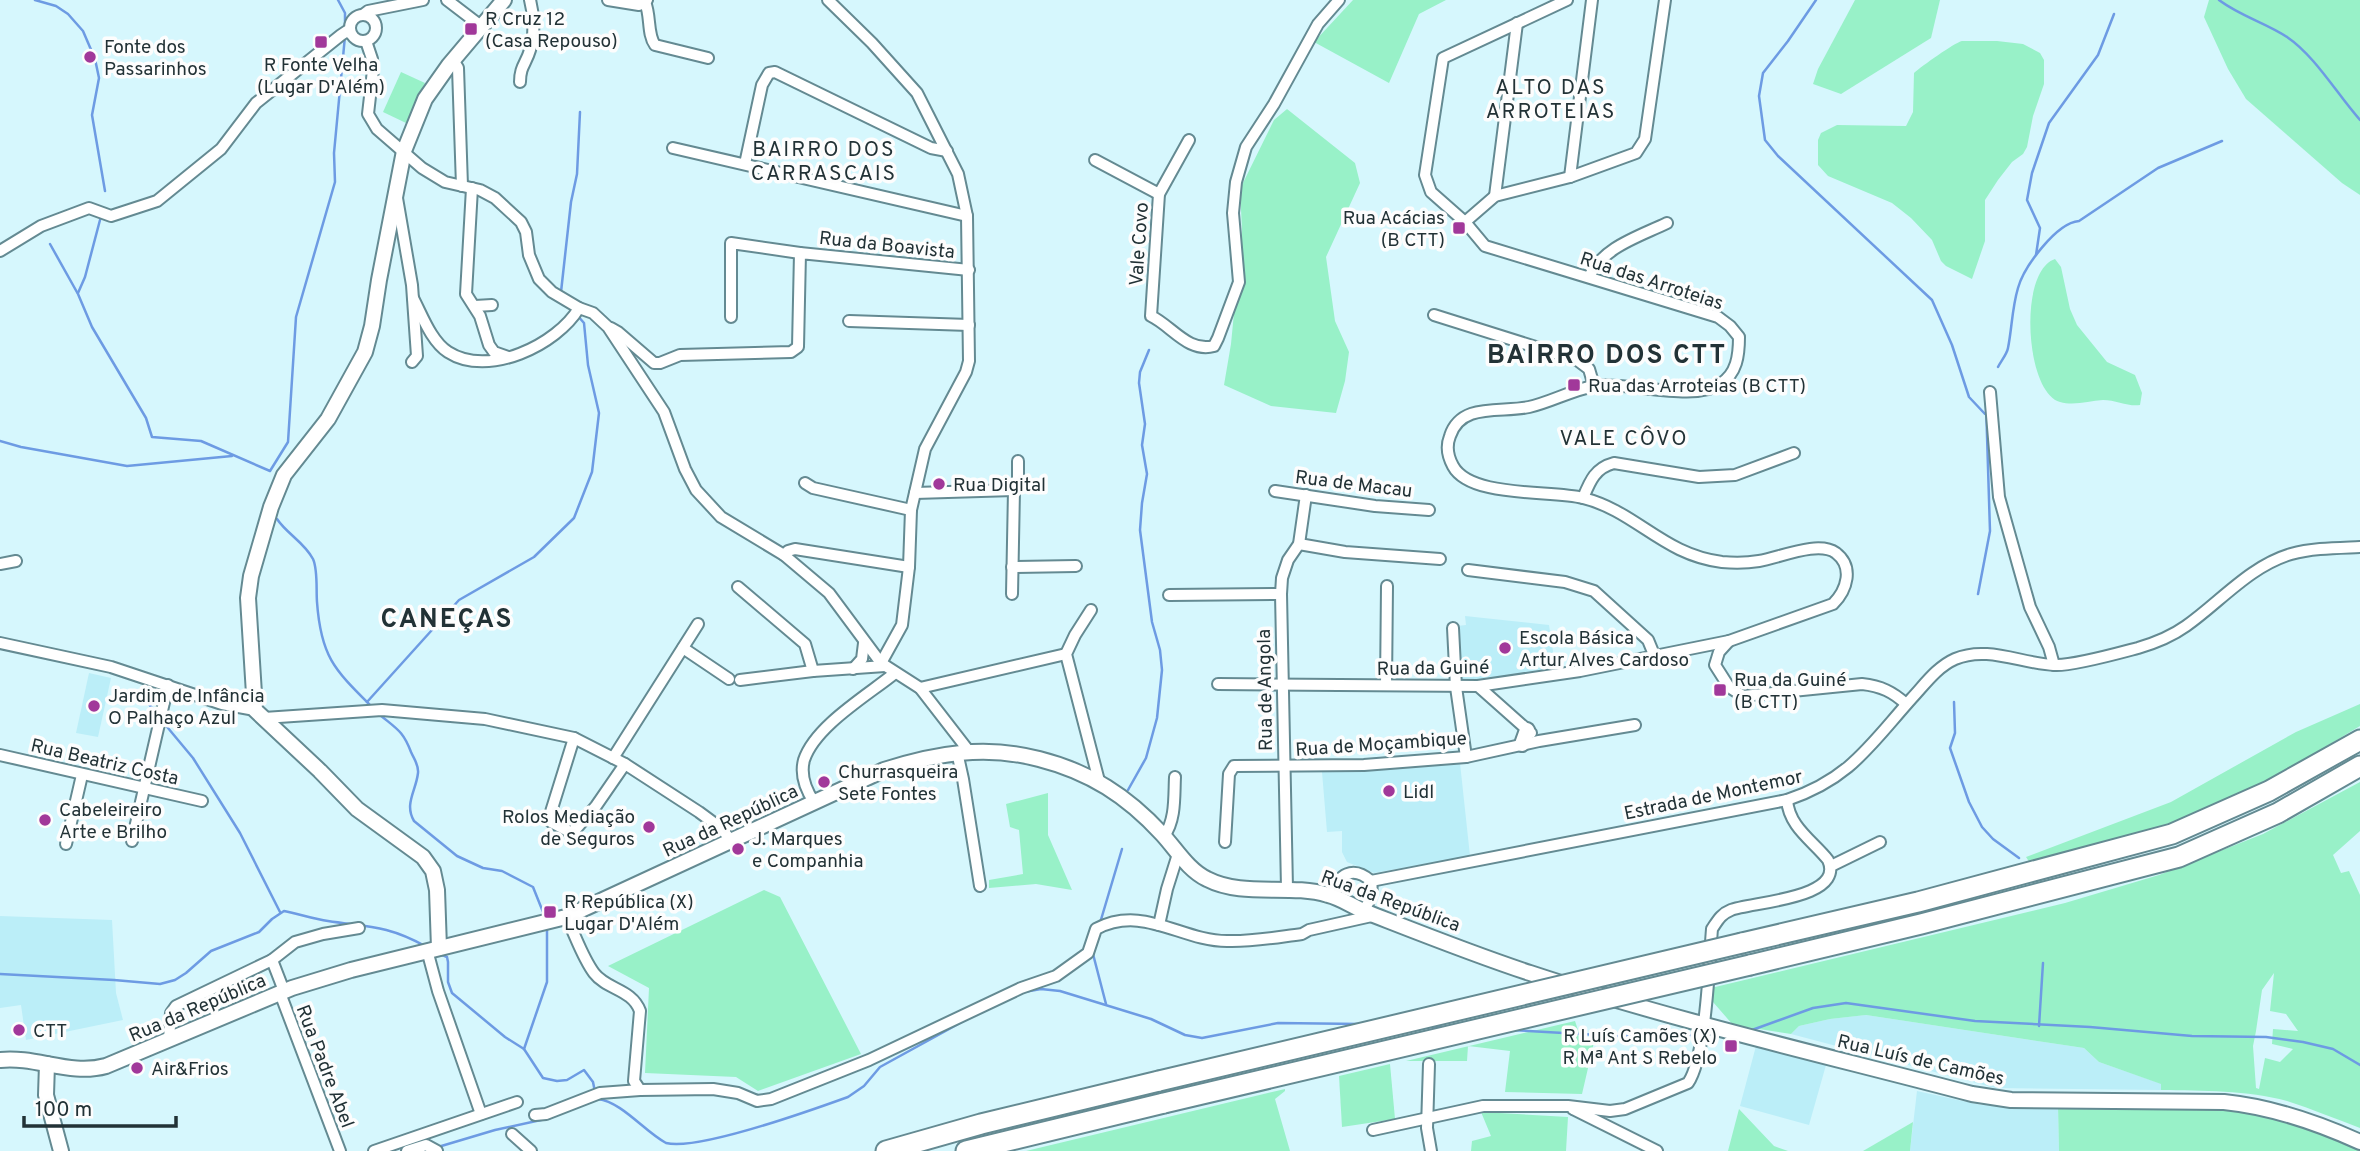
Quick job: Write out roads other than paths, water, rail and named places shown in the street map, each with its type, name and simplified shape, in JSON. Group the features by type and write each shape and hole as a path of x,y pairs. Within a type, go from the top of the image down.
{"highway":[{"path":"886,1151 981,1124 1159,1081 1918,902 2172,834 2269,792 2360,740"},
{"path":"966,1151 1908,927 2179,857 2278,813 2360,766"}],"main road":[{"path":"433,949 438,890 433,871 423,857 357,809 260,714 248,598 251,576 271,507 284,475 328,419 365,352 404,151 425,99 453,60 504,0"},
{"name":"Rua da República","path":"0,1060 23,1060 96,1069 282,992 351,970 566,917 884,770 919,758 962,751 1006,752 1039,759 1099,781 1136,807 1178,854 1208,880 1236,888 1287,888 1331,895 1369,913 1482,955"},
{"name":"Rua Luís de Camões","path":"1482,955 1637,1008 1972,1094 2011,1100 2224,1102 2254,1105 2286,1113 2360,1142"},
{"path":"47,1064 46,1095 61,1151"}],"street":[{"path":"364,14 373,19 376,27 373,36 366,41 358,40 350,33 349,26 353,18 368,11 423,0"},
{"path":"447,0 481,26"},
{"path":"520,82 520,69 530,52 534,16 530,0"},
{"path":"608,0 639,5 646,1 652,41 655,45 708,58"},
{"path":"814,802 803,773 804,761 820,736 887,667 902,625 909,567 911,510 929,438 967,372 969,325 967,216 963,187 917,93 828,0"},
{"name":"Vale Covo","path":"1189,140 1159,194 1150,316 1170,327 1185,342 1199,347 1214,346 1239,282 1233,213 1236,182 1246,148 1274,104 1318,24 1339,0"},
{"path":"1495,195 1517,23 1567,0"},
{"path":"1570,177 1592,0"},
{"path":"1465,222 1495,195 1570,177 1636,153 1645,139 1665,0"},
{"name":"Rua das Arroteias","path":"1517,23 1443,58 1425,175 1431,192 1465,222 1485,246 1718,317 1739,337 1736,365 1730,376 1710,388 1680,391 1633,386 1594,386 1530,407 1481,410 1467,414 1456,423 1448,445 1449,457 1458,474 1476,485 1583,498 1606,506 1677,550 1699,558 1722,562 1758,561 1817,548 1835,552 1843,561 1847,580 1840,597 1833,604 1729,640"},
{"path":"0,251 41,226 89,208 111,216 157,201 221,149 256,103 341,35 350,33"},
{"path":"366,41 373,70 368,114 377,130 404,151 413,162 442,181 495,198 521,222 526,232 532,265 542,284 608,327 664,412 685,469 696,490 721,517 785,555 829,593 864,643 887,667 920,688 962,751 963,779 980,886"},
{"path":"453,60 458,68 467,187 466,294 475,306 489,345 494,352 508,357"},
{"path":"745,164 762,85 769,73 775,72 931,148 947,151"},
{"path":"673,148 967,216"},
{"path":"1095,160 1159,194"},
{"path":"396,196 408,253 413,298 417,356 412,362"},
{"path":"1589,277 1594,265 1605,254 1667,223"},
{"name":"Rua da Boavista","path":"731,317 732,243 800,253 969,270"},
{"name":"Rua da Boavista","path":"608,327 618,331 654,363 680,355 796,351 800,253"},
{"path":"413,298 437,341 446,351 483,360 508,357 542,344 583,309"},
{"path":"475,306 492,305"},
{"path":"1434,315 1577,360 1589,369 1594,386"},
{"path":"849,321 969,325"},
{"path":"1990,392 1999,498 2031,607 2054,665"},
{"path":"1583,498 1594,473 1603,466 1614,463 1699,477 1735,475 1794,453"},
{"path":"1012,594 1014,489 1018,482 1018,461"},
{"path":"805,483 813,488 911,510"},
{"path":"915,493 1014,489"},
{"name":"Rua de Macau","path":"1275,491 1375,506 1429,510"},
{"name":"Rua de Angola","path":"1287,888 1281,594 1282,578 1288,560 1299,544 1306,495"},
{"path":"1299,544 1345,552 1440,559"},
{"name":"Estrada de Montemor","path":"1331,895 1333,888 1346,874 1354,872 1364,874 1371,881 1787,800 1821,787 1850,768 1935,673 1954,659 1971,654 1986,654 2054,665 2137,648 2186,626 2227,592 2289,555 2310,550 2360,548"},
{"path":"785,555 788,551 795,550 909,567"},
{"path":"0,564 16,561"},
{"path":"1012,567 1076,566"},
{"path":"1468,570 1565,582 1594,591 1648,640 1655,657"},
{"path":"1386,685 1387,586"},
{"path":"738,587 797,635 805,644 813,671"},
{"path":"1170,595 1281,594"},
{"path":"1091,610 1066,654 1099,781"},
{"path":"613,758 698,624"},
{"path":"1453,628 1456,687 1466,757"},
{"path":"1715,665 1719,652 1729,640"},
{"name":"Rua da Guiné","path":"1218,684 1478,687 1655,657 1729,640"},
{"path":"0,643 111,667 260,714 382,710 485,719 575,738 625,764 722,829 732,842"},
{"path":"853,669 862,659 864,643"},
{"path":"683,648 735,679 887,667"},
{"path":"1693,649 1715,665 1728,687 1743,696 1863,684 1875,685 1893,693 1906,704"},
{"path":"920,688 1066,654"},
{"path":"1497,703 1511,682"},
{"path":"132,841 168,685"},
{"path":"1478,687 1497,703 1524,737 1542,740 1635,725"},
{"name":"Rua de Moçambique","path":"1225,842 1231,769 1239,765 1364,765 1466,757 1524,737"},
{"path":"575,738 550,815 551,822 570,832 575,830 596,806 625,764"},
{"name":"Rua Beatriz Costa","path":"0,755 202,802"},
{"path":"66,844 82,775"},
{"path":"1164,836 1172,821 1175,777"},
{"path":"1373,1130 1483,1106 1568,1106 1625,1110 1688,1083 1694,1074 1703,1024 1712,929 1720,916 1733,909 1810,893 1830,872 1831,866 1820,849 1797,828 1787,808 1787,800"},
{"path":"1831,866 1880,842"},
{"path":"1159,925 1178,854"},
{"path":"535,1115 546,1114 594,1094 639,1090 713,1089 764,1101 869,1060 1021,988 1056,976 1088,953 1101,926 1138,919 1227,941 1303,934 1369,913 1371,881"},
{"path":"566,917 592,971 608,985 629,995 640,1011 634,1065 635,1085 639,1090"},
{"path":"169,1039 171,1013 176,1006 272,960 295,942 359,928"},
{"path":"433,949 438,991 481,1114"},
{"name":"Rua Padre Abel","path":"272,960 340,1151"},
{"path":"1429,1064 1427,1118 1431,1151"},
{"path":"374,1151 517,1102"},
{"path":"1568,1106 1657,1151"},
{"path":"512,1134 531,1151"},
{"path":"407,1151 426,1145 437,1151"}],"waterway":[{"path":"35,0 56,6 68,14 83,31 95,59 99,78 92,115 105,191"},
{"path":"338,0 345,13 345,29"},
{"path":"1816,0 1763,73 1759,96 1765,140 1778,156 1932,300 1952,345 1969,397 1985,414"},
{"path":"2219,0 2279,32 2297,45 2360,120"},
{"path":"2036,255 2040,228 2027,200 2032,173 2049,123 2098,55 2114,14"},
{"path":"50,244 78,294 92,327 146,418 152,437 201,441 270,471 288,442 296,317 335,182 334,153 345,36"},
{"path":"561,292 571,202 577,174 580,112"},
{"path":"1998,367 2007,350 2014,303 2021,279 2042,247 2061,229 2079,221 2158,168 2222,141"},
{"path":"78,293 100,220"},
{"path":"367,702 459,600 534,557 574,518 592,472 599,413 588,365 584,323 577,315"},
{"path":"1128,790 1146,758 1157,718 1162,670 1160,650 1152,622 1140,530 1147,474 1142,445 1145,424 1139,383 1140,372 1149,350"},
{"path":"1978,594 1990,531 1986,403"},
{"path":"0,441 127,466 232,456"},
{"path":"277,519 305,548 315,563 319,621 332,662 373,708"},
{"path":"139,692 157,714"},
{"path":"1954,702 1955,733 1950,748 1969,802 1982,827 1993,839 2019,858"},
{"path":"380,715 402,735 417,765 418,773 410,803 414,821 457,856 483,868 502,871 533,887 545,917"},
{"path":"163,722 193,758 240,833 280,912"},
{"path":"1100,923 1122,849"},
{"path":"0,974 160,984 175,980 186,973 211,951 259,932 284,911 388,930 425,946"},
{"path":"524,1049 547,982 547,927"},
{"path":"440,954 447,957 448,982 452,993 505,1037 524,1049 543,1078 567,1080 584,1070 593,1082 595,1092"},
{"path":"1093,954 1106,1004"},
{"path":"2039,1026 2043,963"},
{"path":"1024,992 1041,989 1060,991 1151,1019 1185,1035 1202,1038 1278,1023 1361,1024"},
{"path":"1752,1030 1813,1008 1846,1003 1975,1021 2192,1036 2266,1037 2333,1049 2360,1065"},
{"path":"598,1099 625,1111 666,1143 703,1141 755,1128 848,1097 864,1086 880,1067 971,1017"},
{"path":"1427,1027 1445,1027"},
{"path":"1511,1030 1616,1036 1693,1035"},
{"path":"438,1147 495,1130 550,1118"}],"place":[{"name":"R Cruz 12 (Casa Repouso)","path":"471,29"},
{"name":"R Fonte Velha (Lugar D'Além)","path":"321,42"},
{"name":"Fonte dos Passarinhos","path":"90,57"},
{"name":"Rua Acácias (B CTT)","path":"1459,228"},
{"name":"Rua das Arroteias (B CTT)","path":"1574,385"},
{"name":"Rua Digital","path":"939,484"},
{"name":"Escola Básica Artur Alves Cardoso","path":"1505,648"},
{"name":"Rua da Guiné (B CTT)","path":"1720,690"},
{"name":"Jardim de Infância O Palhaço Azul","path":"94,706"},
{"name":"Churrasqueira Sete Fontes","path":"824,782"},
{"name":"Lidl","path":"1389,791"},
{"name":"Cabeleireiro Arte e Brilho","path":"45,820"},
{"name":"Rolos Mediação de Seguros","path":"649,827"},
{"name":"J. Marques e Companhia","path":"738,849"},
{"name":"R República (X) Lugar D'Além","path":"550,912"},
{"name":"CTT","path":"19,1030"},
{"name":"R Luís Camões (X) R Mª Ant S Rebelo","path":"1731,1046"},
{"name":"Air&Frios","path":"137,1068"}],"district":[{"name":"ALTO DAS ARROTEIAS","path":"1551,99"},
{"name":"BAIRRO DOS CARRASCAIS","path":"824,161"},
{"name":"BAIRRO DOS CTT","path":"1607,354"},
{"name":"VALE CÔVO","path":"1624,438"},
{"name":"CANEÇAS","path":"447,618"}]}
